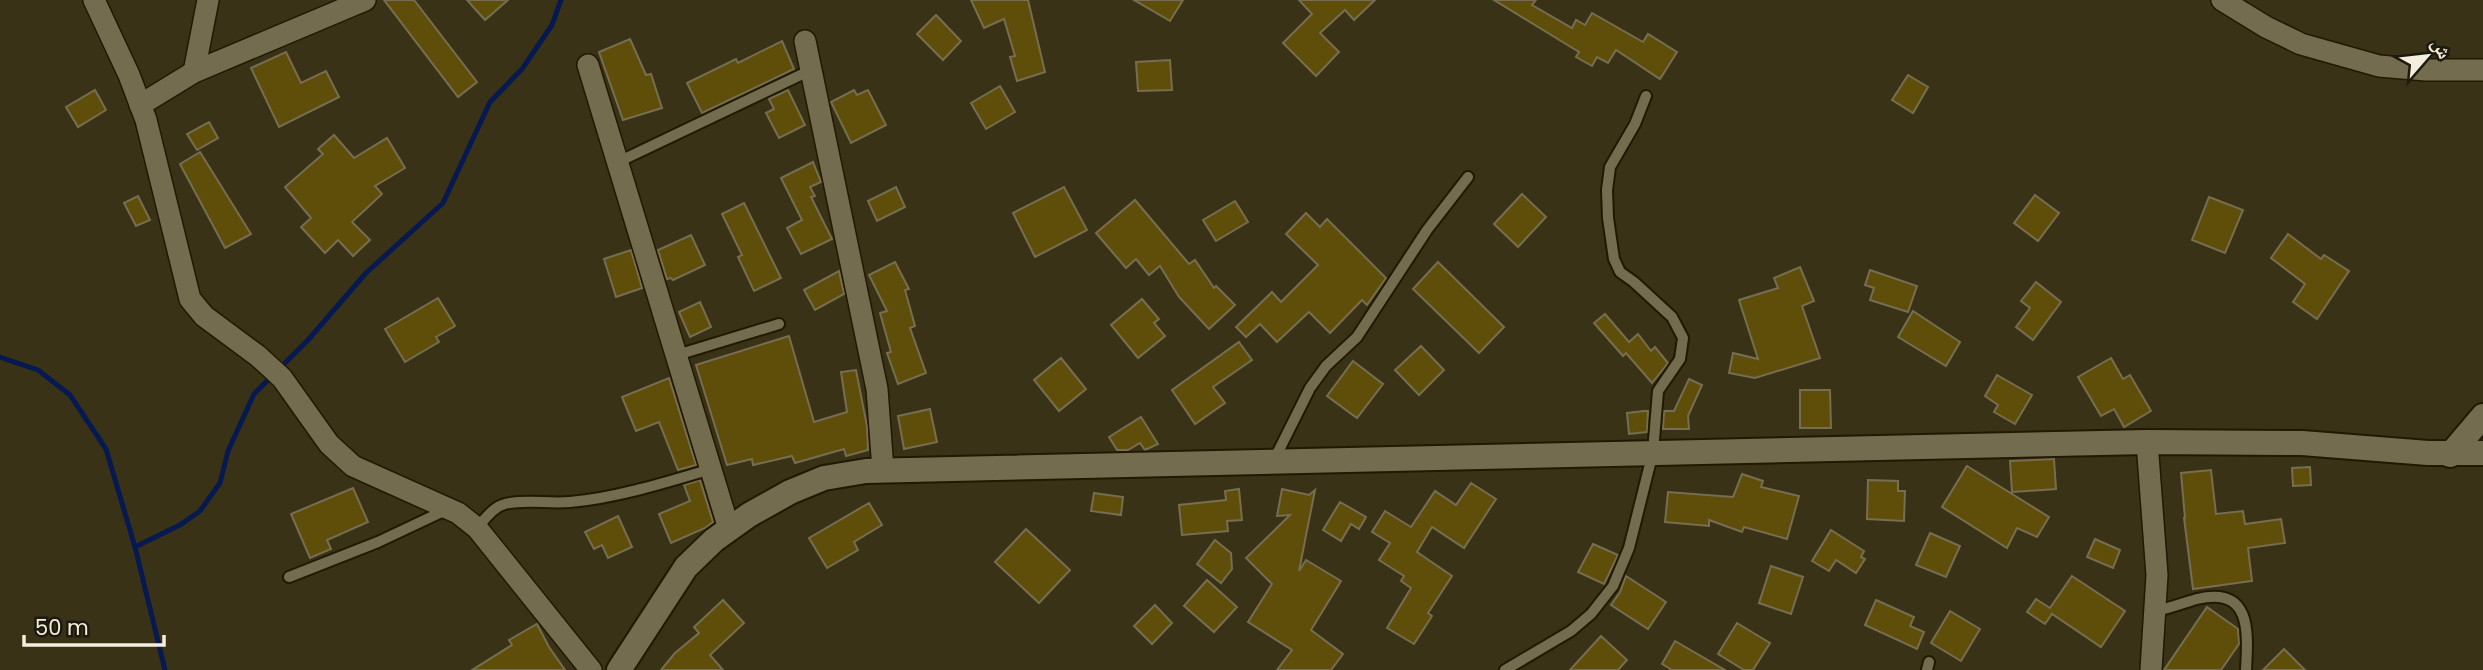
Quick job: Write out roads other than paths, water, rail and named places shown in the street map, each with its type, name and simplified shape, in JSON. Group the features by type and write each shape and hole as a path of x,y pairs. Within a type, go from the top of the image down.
{"street":[{"path":"94,0 140,105 190,299 204,316 258,356 282,378 330,444 353,466 448,509 477,528 591,670"},
{"path":"194,72 208,0"},
{"path":"140,105 194,72 365,0"},
{"path":"2222,0 2266,27 2301,44 2379,66 2426,70 2483,70"},
{"path":"805,41 877,389 883,470"},
{"path":"589,65 729,529"},
{"path":"2450,454 2483,416"},
{"path":"2147,442 2157,575 2151,670"},
{"path":"618,670 686,567 714,540 749,514 790,492 824,478 883,470 2147,442 2302,443 2450,454 2483,453"}],"lane":[{"path":"618,162 811,70"},
{"path":"1505,670 1570,631 1591,614 1613,586 1629,548 1653,452 1658,391 1680,359 1683,338 1672,317 1620,272 1614,260 1607,204 1610,167 1635,124 1646,96"},
{"path":"1274,460 1310,388 1326,366 1357,337 1427,230 1468,177"},
{"path":"677,355 779,324"},
{"path":"477,528 493,510 504,505 569,502 659,484 711,469"},
{"path":"289,577 378,542 448,509"},
{"path":"2155,611 2217,596 2229,599 2242,610 2247,625 2246,670"}],"waterway":[{"path":"280,368 366,273 443,203 490,102 522,69 552,25 561,0"},
{"path":"0,357 38,370 70,395 106,449 135,547 165,670"},
{"path":"135,547 180,525 200,511 220,483 228,451 254,394 273,375"}]}
